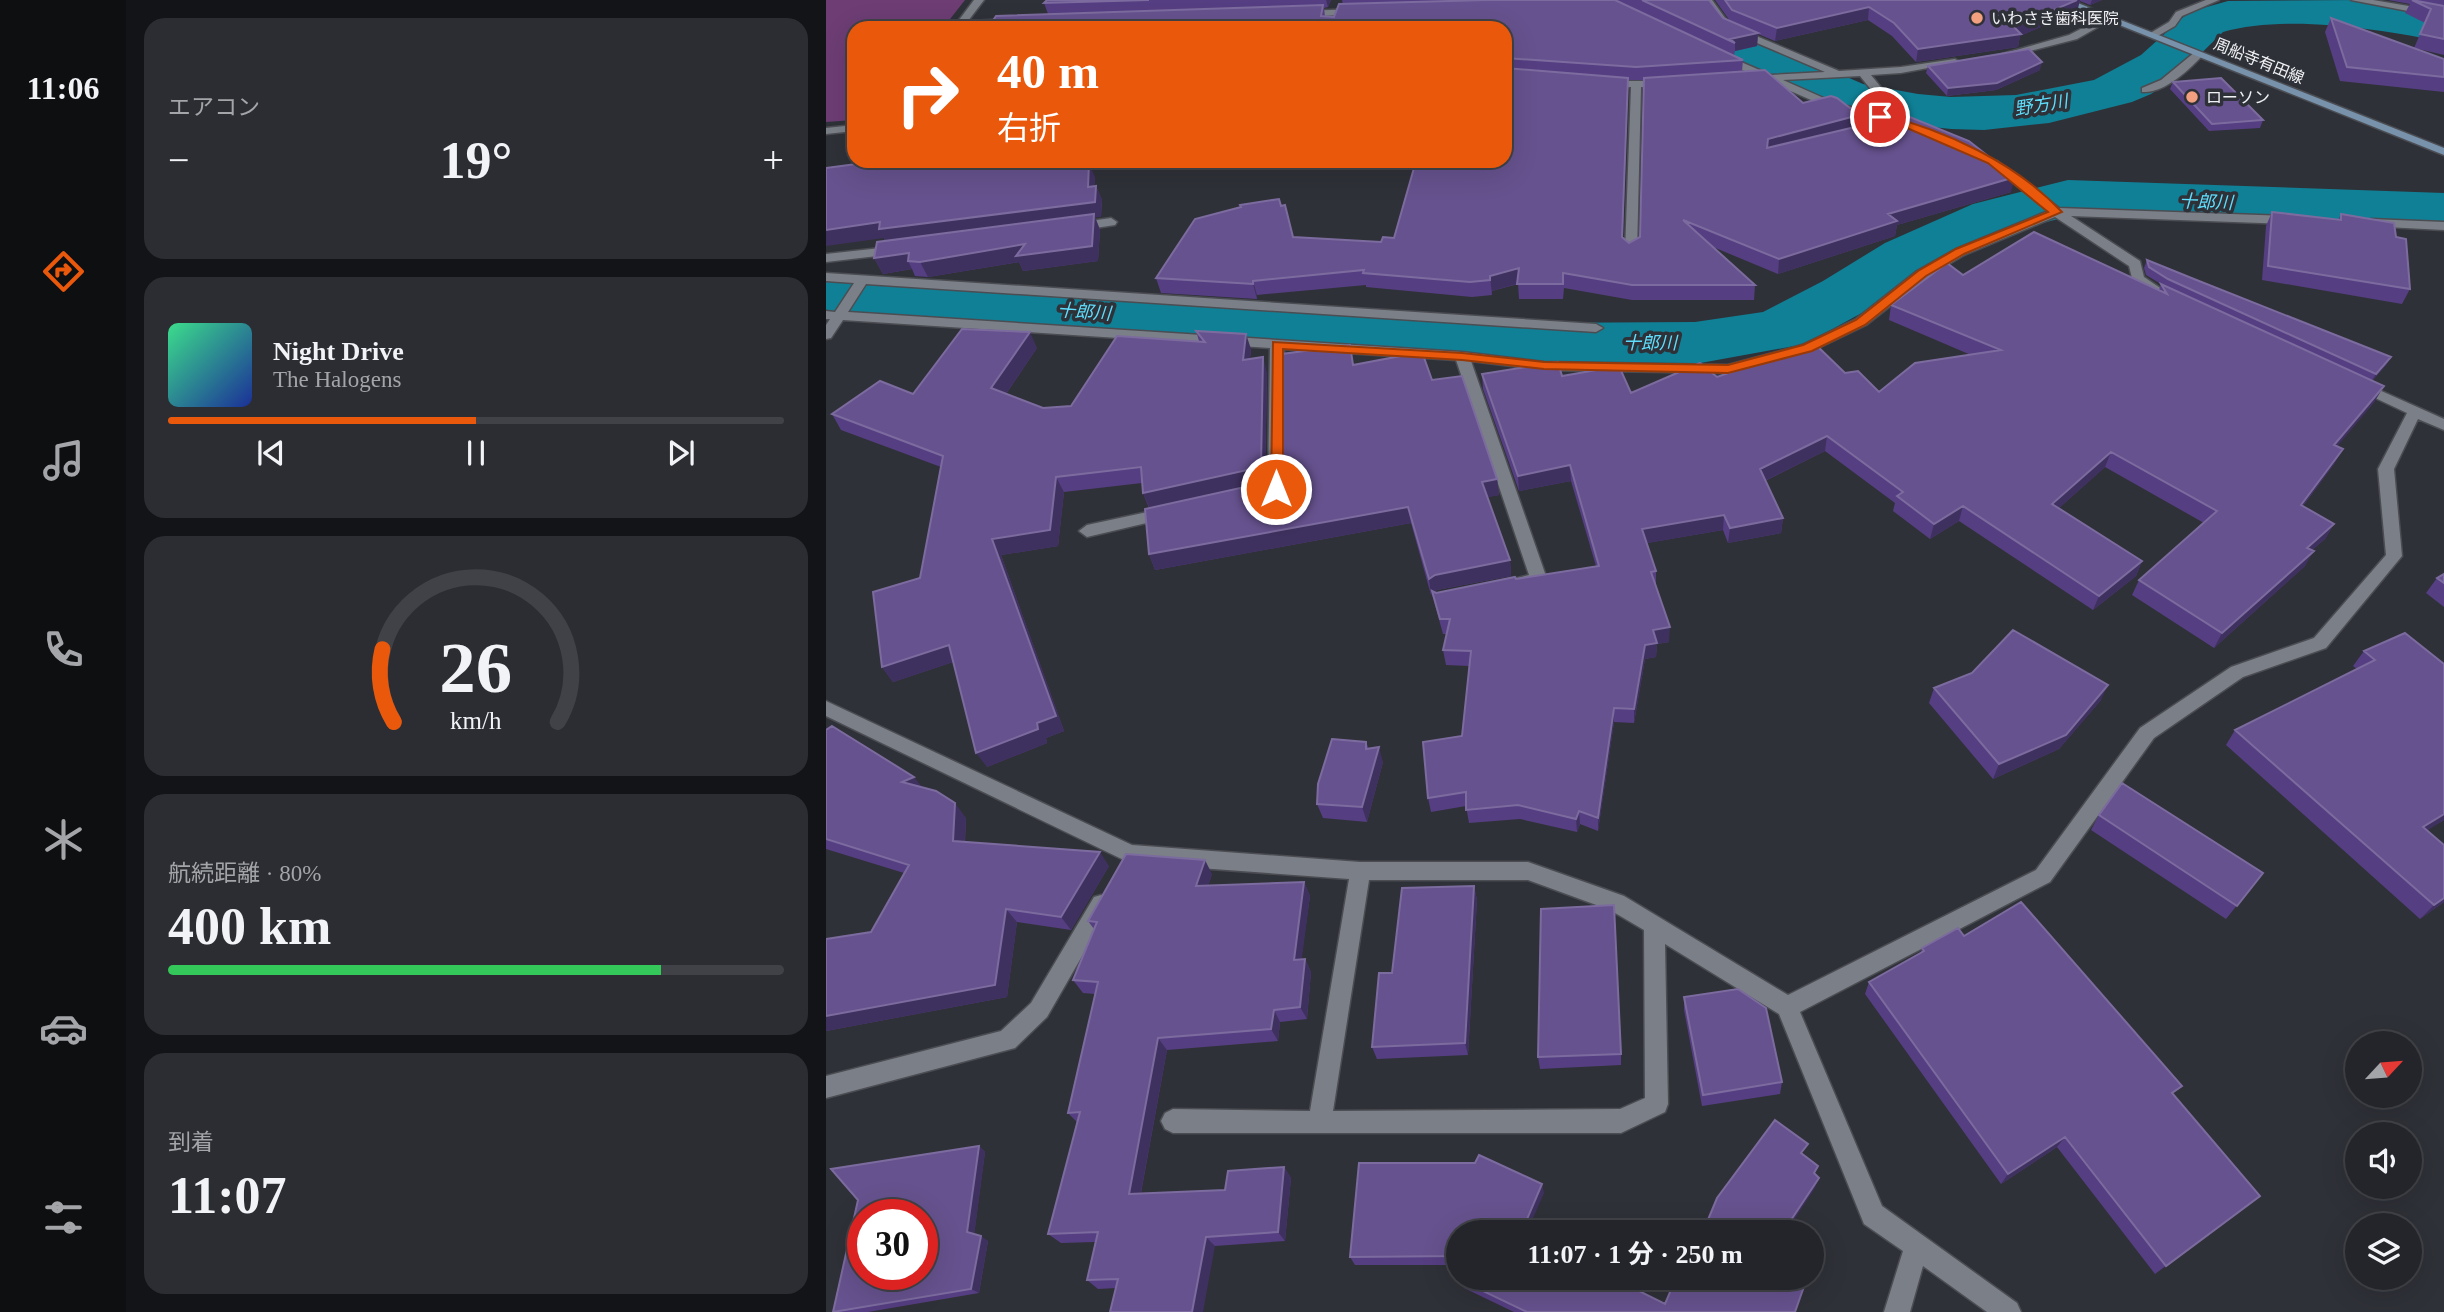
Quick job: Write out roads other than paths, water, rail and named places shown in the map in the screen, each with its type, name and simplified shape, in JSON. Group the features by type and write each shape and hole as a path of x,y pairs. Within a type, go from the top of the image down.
{"main road":[{"name":"周船寺有田線","path":"2062,0 2444,152"}],"street":[{"path":"963,21 979,0"},
{"path":"1333,21 1337,0"},
{"path":"1707,0 1727,27 1832,74"},
{"path":"2152,35 2172,24 2179,14 2214,0"},
{"path":"2356,0 2444,15"},
{"path":"1294,14 1363,12"},
{"path":"1997,56 2025,52 2073,37 2109,19"},
{"path":"1705,50 1831,105 1904,123 1929,133"},
{"path":"2146,90 2165,82 2199,54"},
{"path":"1739,80 1863,72 1970,60"},
{"path":"1863,72 1904,123"},
{"path":"1596,83 1636,86 1674,84"},
{"path":"1631,252 1636,86"},
{"path":"1877,130 1904,123"},
{"path":"826,131 847,129"},
{"path":"1992,160 2056,212 2134,264 2138,279 2171,298"},
{"path":"832,316 1462,356 1544,366 1728,369 1818,343 1861,322 1922,274 1960,252 2056,212 2305,221"},
{"path":"1058,229 1111,222"},
{"path":"2361,223 2444,226"},
{"path":"826,258 910,248"},
{"path":"826,277 1596,328"},
{"path":"826,335 832,316 863,279"},
{"path":"1249,495 1276,489 1277,344"},
{"path":"1462,356 1539,579 1501,587"},
{"path":"2342,377 2444,425"},
{"path":"1787,1007 2043,876 2147,733 2237,672 2319,643 2394,556 2386,469 2414,411"},
{"path":"1087,531 1182,510"},
{"path":"826,708 1130,854 1360,871 1528,871 1617,902 1787,1007 1873,1215 2007,1312"},
{"path":"826,1087 1006,1040 1039,1010 1130,854"},
{"path":"1320,1124 1360,871"},
{"path":"1173,1121 1320,1124 1621,1121 1657,1104 1654,926"},
{"path":"1898,1312 1917,1245"}],"waterway":[{"name":"野方川","path":"1630,0 1844,95 1886,105 1951,113 2049,107 2113,91 2133,83 2160,66 2206,22 2228,15 2288,10 2322,11 2444,27"},
{"name":"十郎川","path":"826,293 1528,344 1695,343 1781,330 1846,295 1907,256 1995,217 2068,198 2444,211"}],"place":[{"name":"いわさき歯科医院","path":"1977,18"},
{"name":"ローソン","path":"2192,97"}]}
